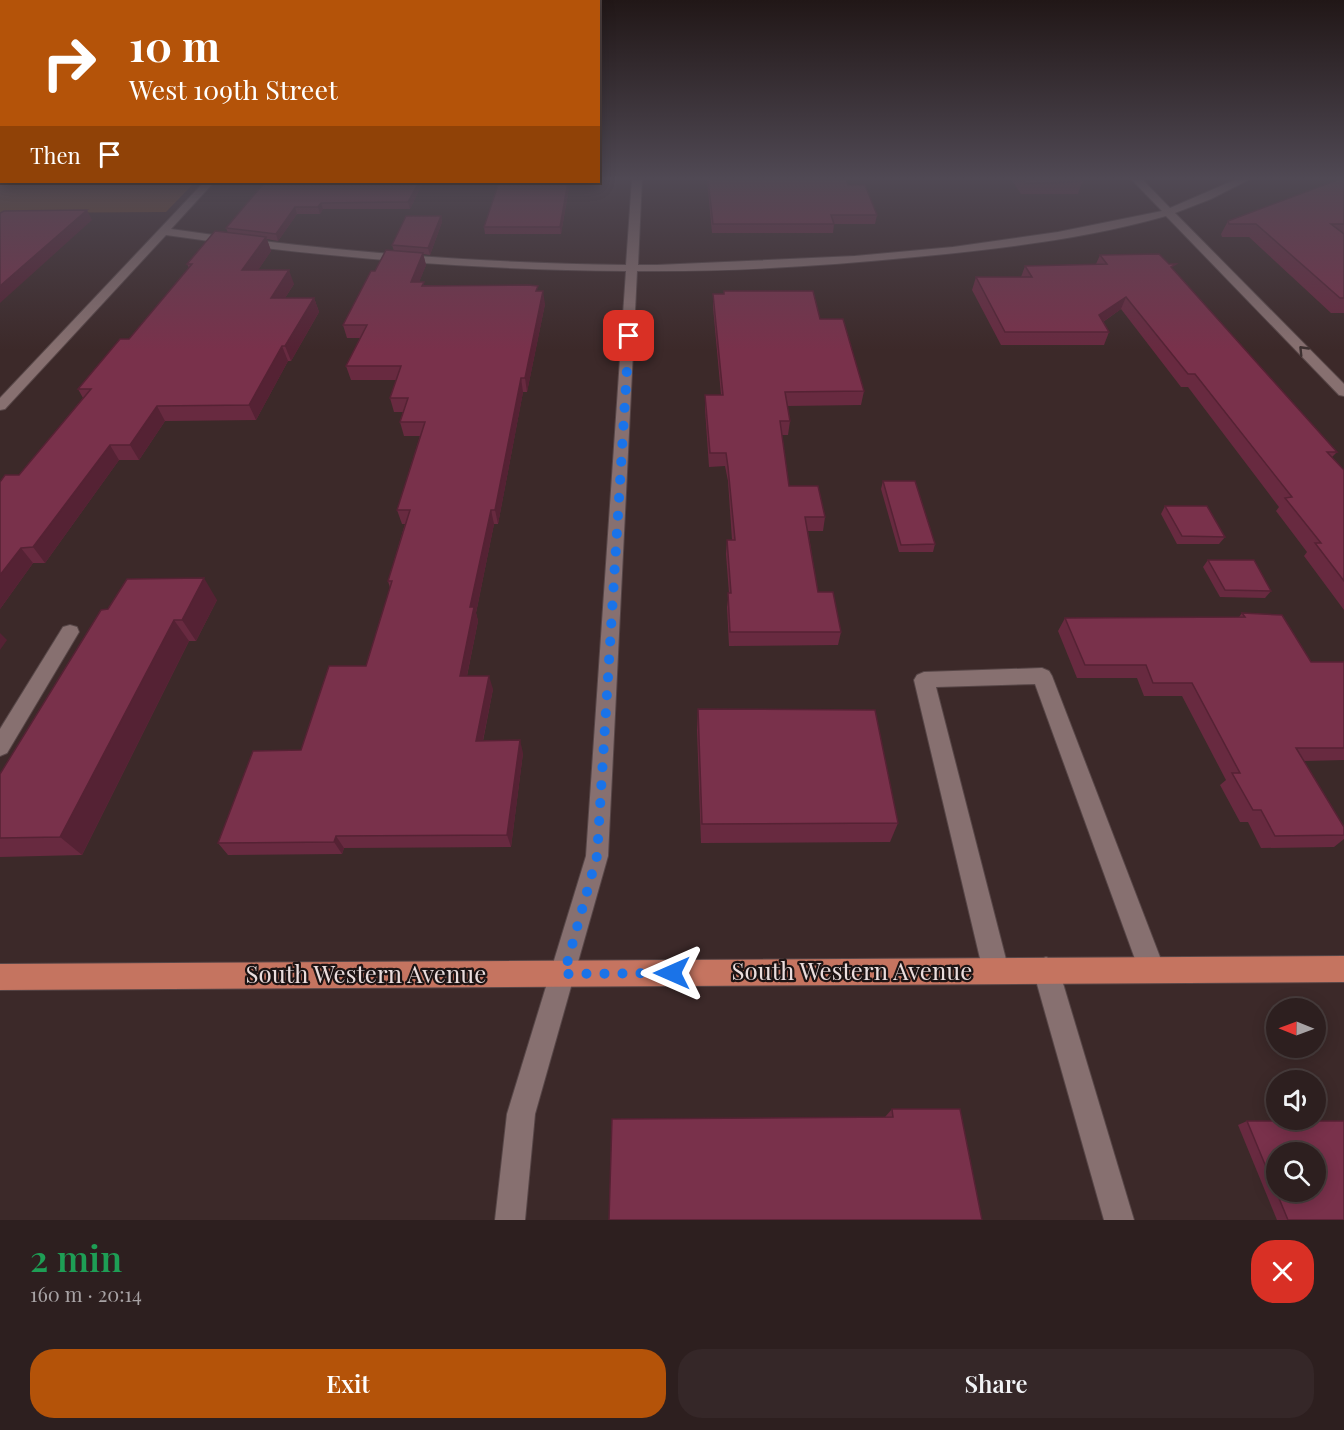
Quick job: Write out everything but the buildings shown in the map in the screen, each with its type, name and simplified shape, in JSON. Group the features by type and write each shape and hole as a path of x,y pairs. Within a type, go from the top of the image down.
{"main road":[{"name":"South Western Avenue","path":"0,977 1344,969"}],"street":[{"path":"0,406 158,236"},
{"path":"195,236 272,248 361,257 482,265 634,267 782,264 892,257 1059,236"},
{"path":"510,1220 522,1114 597,856 635,236"},
{"path":"1191,236 1344,392"},
{"path":"0,747 70,632"},
{"path":"996,971 924,680 1042,676 1152,970"},
{"path":"1046,970 1119,1220"}],"route":[{"path":"629,336 597,856 564,974 672,973"}]}
